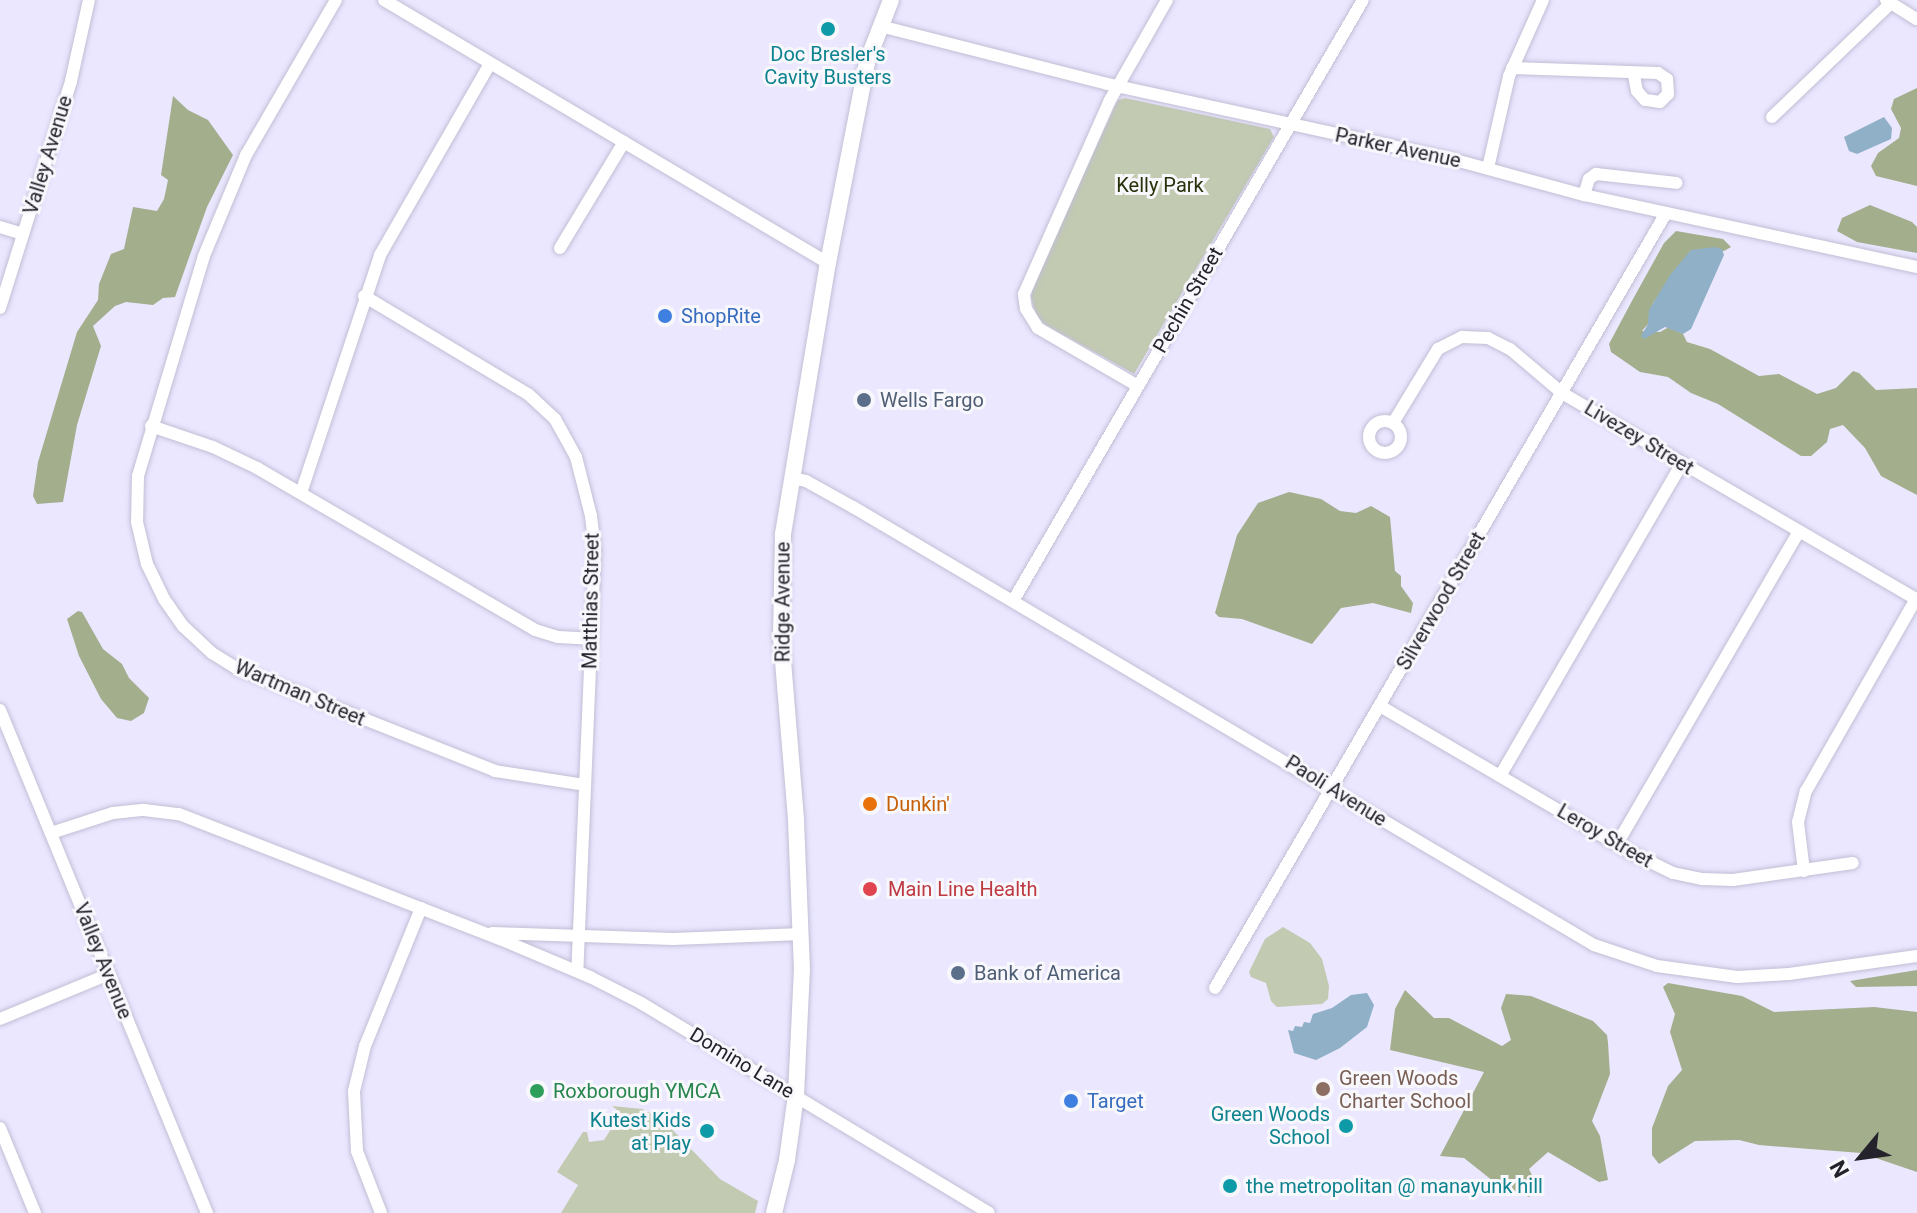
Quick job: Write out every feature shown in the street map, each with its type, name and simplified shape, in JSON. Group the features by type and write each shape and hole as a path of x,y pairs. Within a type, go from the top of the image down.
{"main road":[{"name":"Ridge Avenue","path":"774,1213 787,1160 796,1095 802,934 781,620 782,542 828,263 867,62 891,0"}],"street":[{"name":"Valley Avenue","path":"0,308 71,81 89,0"},
{"name":"Wartman Street","path":"336,0 253,142 223,204 151,426 137,493 141,544 163,598 183,626 212,653 252,675 478,766 528,779 585,785"},
{"path":"1138,386 1044,333 1032,323 1024,294 1028,278 1117,87 1167,0"},
{"name":"Pechin Street","path":"1013,601 1363,0"},
{"path":"1488,168 1512,68 1543,0"},
{"path":"390,2 828,263"},
{"path":"1772,117 1795,88 1888,2 1917,19"},
{"name":"Parker Avenue","path":"880,26 1117,87 1488,168 1584,195 1917,267"},
{"path":"301,493 364,296 387,239 490,64"},
{"path":"1512,68 1634,75"},
{"path":"560,248 624,142"},
{"path":"1584,195 1589,179 1596,174 1677,183"},
{"name":"Silverwood Street","path":"1215,988 1666,213"},
{"path":"0,227 23,234"},
{"name":"Matthias Street","path":"364,296 528,394 562,428 579,466 594,533 577,971"},
{"name":"Livezey Street","path":"1393,423 1431,357 1445,344 1462,337 1488,338 1504,345 1562,393 1917,600"},
{"path":"151,426 235,456 535,630 558,637 591,639"},
{"path":"1500,776 1682,463"},
{"name":"Paoli Avenue","path":"791,478 806,481 832,495 1574,935 1638,961 1698,975 1737,977 1789,974 1917,956"},
{"path":"1617,844 1799,531"},
{"path":"1804,871 1798,822 1806,791 1917,600"},
{"name":"Leroy Street","path":"1380,706 1659,867 1702,879 1733,880 1853,863"},
{"name":"Valley Avenue","path":"0,710 207,1213"},
{"name":"Domino Lane","path":"51,833 118,813 148,810 179,814 485,933 577,971 641,1003 989,1213"},
{"path":"381,1213 354,1138 355,1081 366,1042 421,908"},
{"name":"Domino Lane","path":"485,933 673,939 802,934"},
{"path":"0,1019 109,974"},
{"path":"0,1128 35,1213"}],"green space":[{"path":"1917,88 1917,186 1876,176 1871,166 1878,153 1899,138 1901,128 1891,109 1894,99"},
{"path":"173,96 188,110 208,120 233,155 207,207 175,297 163,298 153,305 126,302 115,306 93,326 101,346 77,425 63,502 37,504 33,496 38,462 77,332 98,300 99,284 111,254 124,249 133,207 157,211 164,199 168,180 161,175"},
{"name":"Kelly Park","path":"1125,98 1270,129 1274,137 1134,374 1046,325 1037,317 1031,298 1034,282 1115,106 1118,100"},
{"path":"1870,205 1912,222 1917,227 1917,253 1857,242 1837,231 1842,218"},
{"path":"1676,231 1723,239 1731,247 1724,251 1691,250 1653,303 1648,324 1642,331 1660,332 1669,327 1683,334 1687,342 1710,349 1759,376 1779,374 1817,394 1836,388 1853,371 1876,390 1917,388 1917,495 1881,476 1865,448 1843,425 1830,429 1827,442 1811,456 1801,456 1718,404 1691,393 1668,377 1640,372 1611,352 1609,344 1633,299 1664,243"},
{"path":"1289,492 1321,499 1340,511 1356,513 1371,506 1390,517 1395,571 1401,576 1401,586 1413,603 1411,613 1373,603 1341,608 1312,644 1242,619 1219,617 1215,613 1237,535 1258,503"},
{"path":"78,611 82,612 103,649 122,664 129,678 149,698 144,713 131,721 117,718 101,699 79,656 67,619"},
{"path":"1283,927 1310,943 1322,959 1329,986 1328,999 1322,1004 1277,1007 1271,1001 1266,983 1251,977 1249,972 1265,939"},
{"path":"1917,970 1917,986 1856,987 1850,981"},
{"path":"1668,983 1742,996 1774,1012 1874,1007 1917,1012 1917,1172 1861,1153 1759,1145 1739,1140 1695,1141 1659,1164 1652,1155 1652,1128 1668,1086 1682,1070 1670,1032 1675,1014 1663,987"},
{"path":"1405,990 1434,1018 1449,1018 1502,1046 1511,1040 1501,1008 1506,994 1531,996 1593,1021 1607,1035 1608,1043 1610,1074 1592,1121 1600,1136 1608,1180 1599,1182 1548,1152 1529,1169 1537,1191 1529,1197 1493,1181 1464,1158 1440,1156 1484,1072 1390,1050 1395,1009"},
{"path":"612,1106 642,1109 662,1119 720,1179 758,1201 755,1213 561,1213 578,1185 557,1172 583,1132 587,1132 589,1142 604,1140 621,1113"}],"water":[{"path":"1884,117 1892,128 1891,139 1857,154 1849,151 1844,137"},
{"path":"1722,249 1724,255 1691,329 1683,334 1665,327 1644,339 1641,336 1648,324 1649,310 1670,275 1691,250"},
{"path":"1367,993 1374,1005 1367,1027 1340,1048 1316,1060 1294,1053 1288,1030 1293,1031 1295,1026 1302,1027 1304,1022 1310,1023 1313,1014 1332,1008 1351,995"}],"place":[{"name":"Doc Bresler's Cavity Busters","path":"828,29"},
{"name":"ShopRite","path":"665,316"},
{"name":"Wells Fargo","path":"864,400"},
{"name":"Dunkin'","path":"870,804"},
{"name":"Main Line Health","path":"870,889"},
{"name":"Bank of America","path":"958,973"},
{"name":"Green Woods Charter School","path":"1323,1089"},
{"name":"Roxborough YMCA","path":"537,1091"},
{"name":"Target","path":"1071,1101"},
{"name":"Green Woods School","path":"1346,1126"},
{"name":"Kutest Kids at Play","path":"707,1131"},
{"name":"the metropolitan @ manayunk hill","path":"1230,1186"}]}
